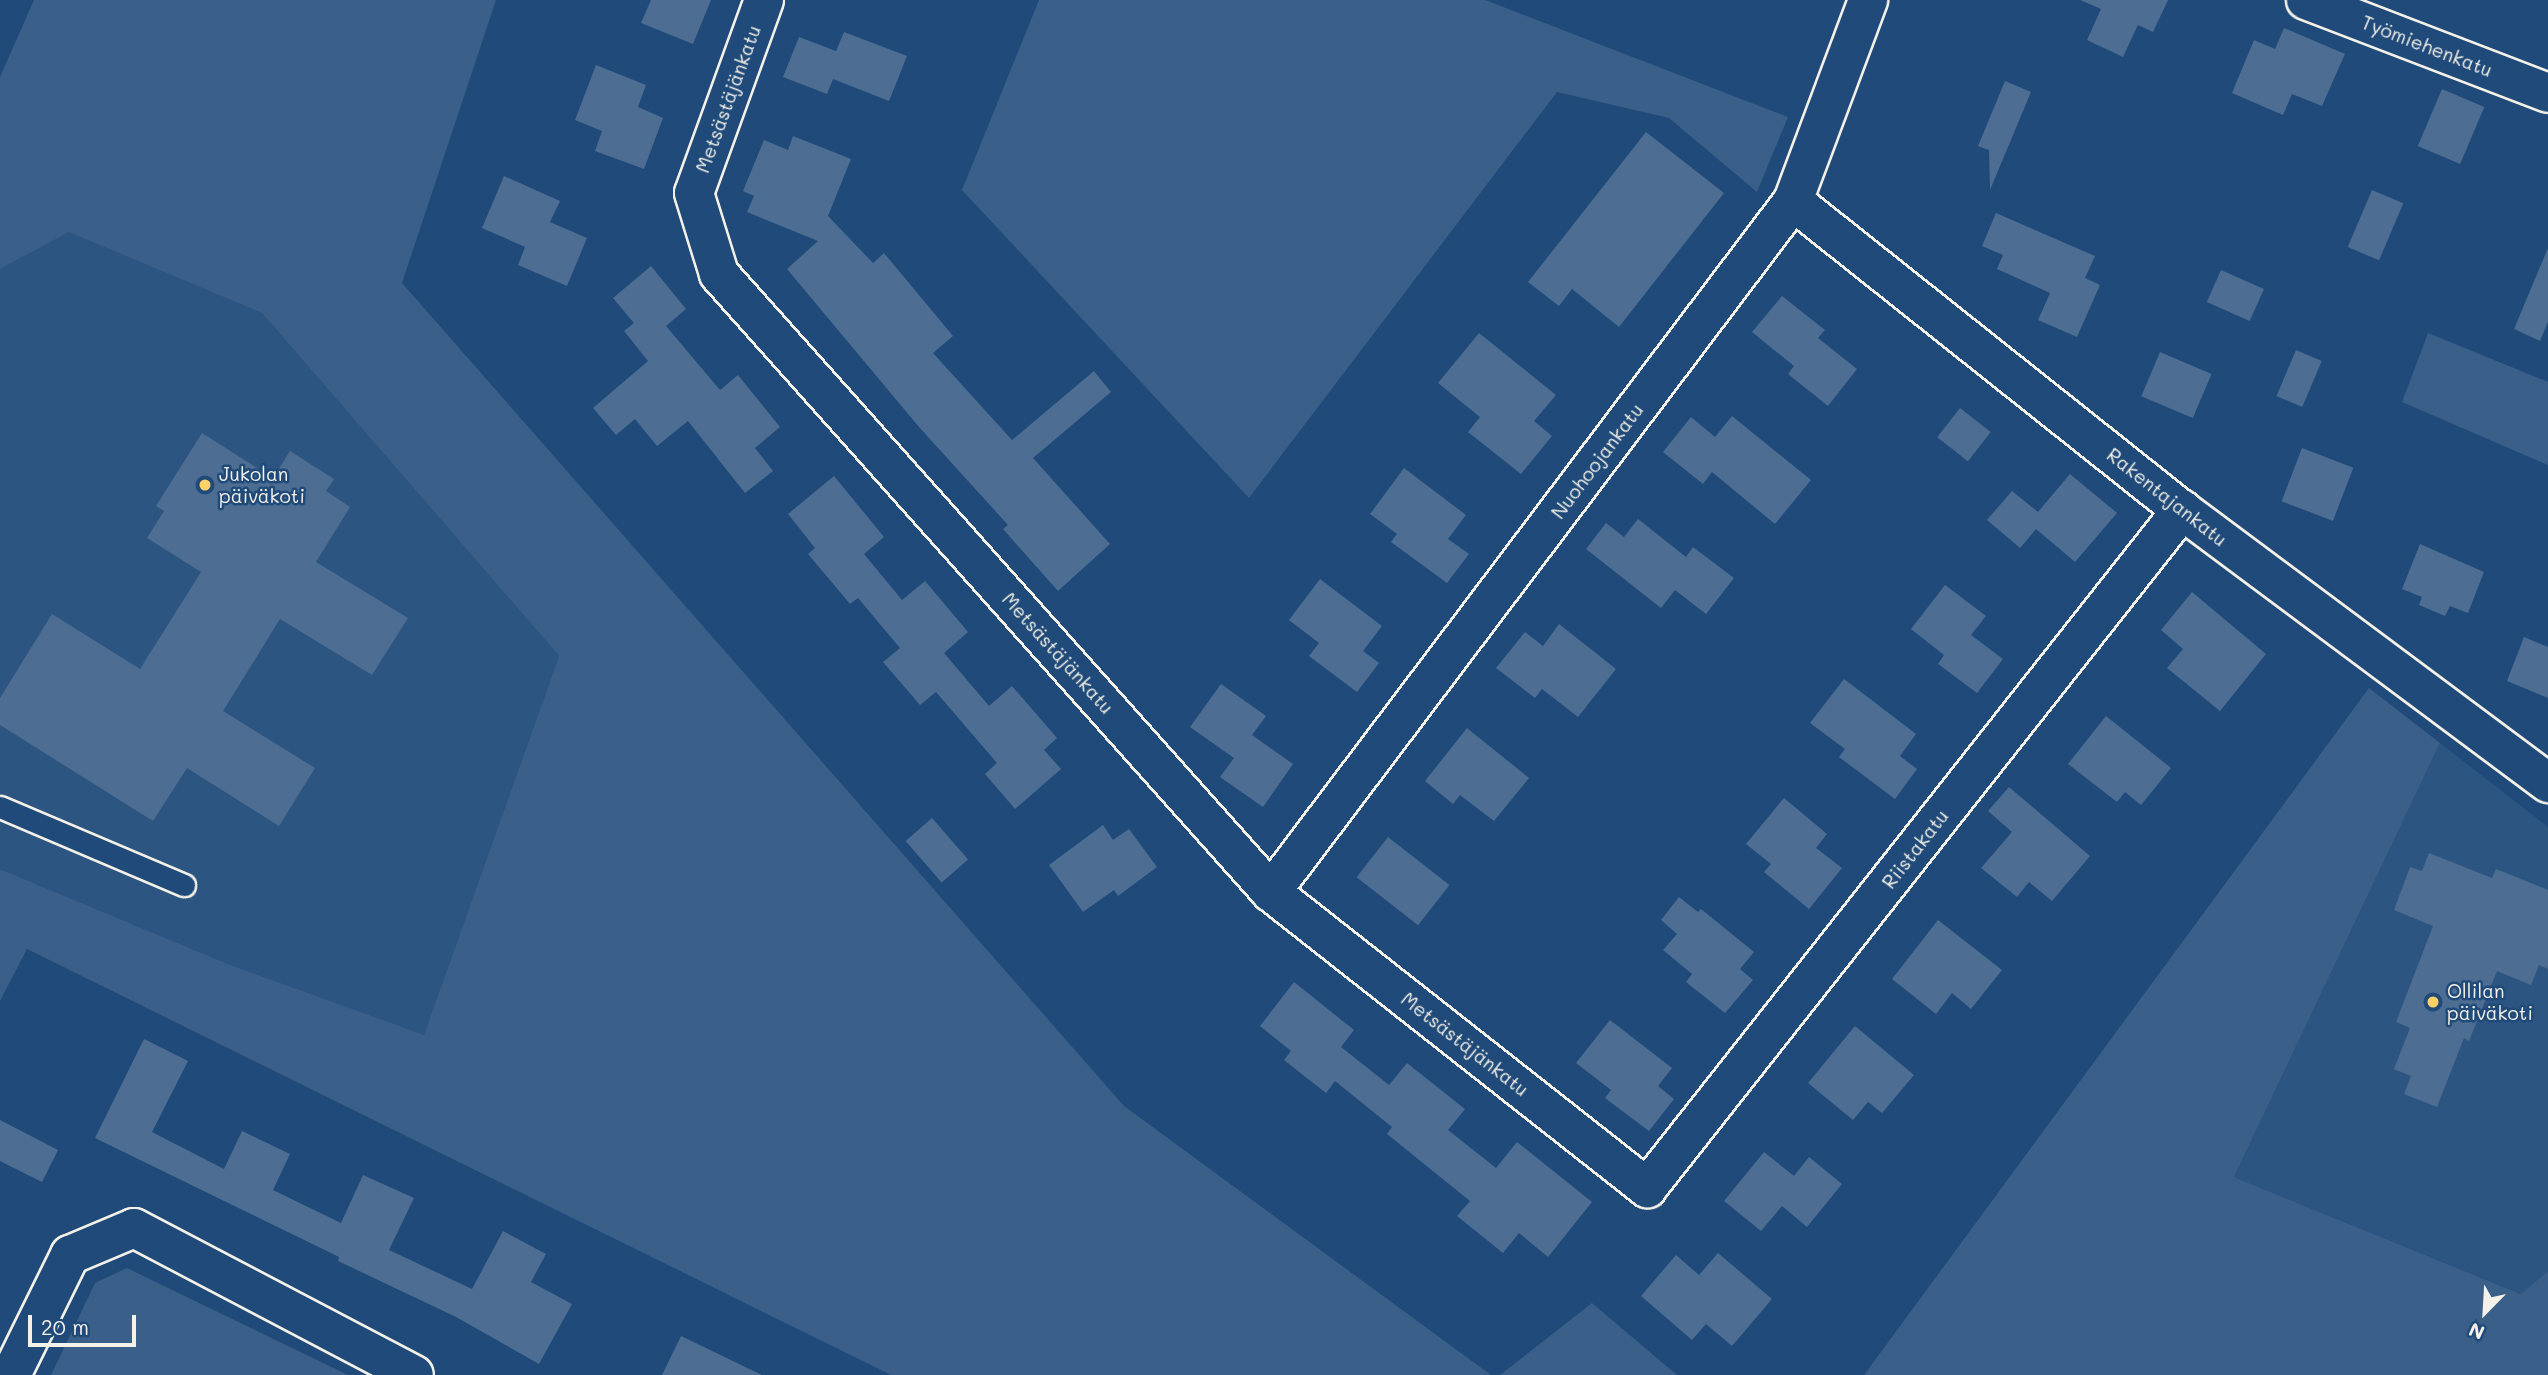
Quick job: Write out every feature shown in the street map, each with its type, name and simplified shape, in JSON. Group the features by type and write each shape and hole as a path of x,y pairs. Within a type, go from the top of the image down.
{"street":[{"name":"Metsästäjänkatu","path":"764,0 694,193 719,274 1271,892 1647,1188"},
{"name":"Nuohoojankatu","path":"1271,892 1793,201 1868,0"},
{"name":"Työmiehenkatu","path":"2306,0 2548,93"},
{"name":"Rakentajankatu","path":"1793,201 2182,510 2548,783"},
{"name":"Riistakatu","path":"1647,1188 2182,510"},
{"path":"11,1375 70,1255 134,1228 414,1375"}],"lane":[{"path":"0,807 184,884"}],"shaded area":[{"path":"34,0 496,0 402,283 1124,1106 1491,1375 891,1375 27,949 0,1001 0,869 228,964 424,1035 559,656 262,313 69,232 0,269 0,77"},
{"path":"1039,0 1485,0 1788,117 1757,192 1669,118 1557,92 1249,498 962,190"},
{"name":"Jukolan päiväkoti","path":"69,231 262,313 559,656 424,1036 228,964 0,869 0,269"},
{"path":"2428,333 2548,382 2548,465 2402,402"},
{"path":"2369,688 2440,743 2234,1177 2521,1294 2548,1271 2548,1375 1864,1375"},
{"name":"Ollilan päiväkoti","path":"2440,743 2548,827 2548,1271 2522,1294 2234,1177"},
{"path":"127,1268 348,1375 51,1375 95,1283"},
{"path":"1592,1303 1677,1375 1500,1375"}],"building":[{"path":"651,0 711,0 693,44 641,23"},
{"path":"2080,0 2168,0 2153,32 2138,25 2123,57 2087,40 2101,9"},
{"path":"2284,28 2345,54 2322,106 2292,94 2283,115 2232,93 2254,40 2275,49"},
{"path":"844,32 907,56 889,101 833,79 827,94 783,77 799,37 836,51"},
{"path":"596,65 646,85 638,107 663,118 644,169 595,151 602,131 575,120"},
{"path":"2005,81 2031,92 1990,190 1989,150 1978,146"},
{"path":"2442,89 2484,107 2460,164 2418,146"},
{"path":"1646,132 1724,193 1619,327 1572,289 1559,306 1528,282"},
{"path":"793,136 851,159 828,216 873,263 884,253 953,336 933,353 1012,440 1094,371 1111,392 1033,458 1110,544 1058,591 1003,529 1008,525 919,427 787,269 818,241 747,212 754,196 743,191 764,140 788,150"},
{"path":"504,176 560,201 550,222 587,238 567,286 518,265 525,247 482,228"},
{"path":"2372,190 2403,203 2379,260 2348,247"},
{"path":"1996,213 2095,256 2085,278 2100,285 2077,337 2038,320 2050,293 1997,269 2003,255 1982,246"},
{"path":"2548,248 2548,322 2540,341 2514,329"},
{"path":"651,266 686,309 666,326 720,390 738,375 780,427 755,448 773,471 745,493 688,421 657,446 635,419 616,435 593,408 648,361 624,331 634,323 613,298"},
{"path":"2221,270 2264,289 2250,321 2207,302"},
{"path":"1782,296 1825,330 1818,338 1857,369 1828,406 1788,374 1794,366 1752,332"},
{"path":"1479,333 1556,395 1534,421 1552,436 1521,474 1468,432 1480,417 1438,383"},
{"path":"2296,350 2322,361 2302,407 2276,396"},
{"path":"2160,352 2212,374 2193,418 2141,396"},
{"path":"1960,408 1991,432 1968,461 1937,437"},
{"path":"1732,416 1811,480 1775,524 1712,472 1703,484 1663,452 1691,417 1715,437"},
{"path":"202,433 273,478 290,451 334,479 326,491 350,507 316,562 408,618 372,675 280,619 223,711 315,768 279,826 187,768 153,821 0,725 0,698 52,614 140,669 201,572 147,538 164,511 156,506"},
{"path":"2302,448 2353,468 2333,521 2282,501"},
{"path":"1404,468 1466,515 1448,539 1469,554 1447,583 1391,542 1397,534 1370,514"},
{"path":"2070,474 2117,513 2075,562 2036,529 2020,548 1987,520 2012,491 2038,512"},
{"path":"834,476 884,537 864,554 902,600 925,581 968,632 944,653 989,706 1012,686 1057,738 1044,750 1061,769 1015,809 985,774 997,763 936,692 920,705 883,662 900,648 858,598 850,604 808,554 815,548 788,514"},
{"path":"1638,519 1686,557 1693,547 1734,578 1706,614 1675,590 1661,608 1586,549 1606,523 1624,537"},
{"path":"2420,544 2484,572 2468,613 2450,606 2445,616 2419,605 2422,597 2402,589"},
{"path":"1320,579 1382,626 1363,651 1379,663 1357,692 1309,656 1319,643 1289,620"},
{"path":"1945,585 1986,616 1971,635 2003,659 1977,693 1938,664 1944,655 1911,629"},
{"path":"2192,592 2266,654 2220,711 2167,668 2183,649 2161,630"},
{"path":"1559,624 1616,669 1578,717 1542,689 1535,698 1496,668 1525,632 1543,646"},
{"path":"2524,637 2548,647 2548,698 2507,681"},
{"path":"1844,679 1916,734 1900,756 1917,769 1895,799 1839,757 1845,749 1810,723"},
{"path":"1221,684 1266,716 1252,735 1293,764 1263,807 1220,777 1234,758 1190,727"},
{"path":"2106,716 2171,768 2141,805 2125,792 2117,802 2068,764"},
{"path":"1467,728 1529,778 1494,821 1460,795 1453,804 1425,781"},
{"path":"2009,787 2090,856 2052,901 2029,882 2017,897 1981,868 2012,832 1988,811"},
{"path":"1784,798 1827,834 1816,848 1842,868 1809,909 1764,872 1771,864 1746,844"},
{"path":"932,818 968,860 942,882 906,841"},
{"path":"1103,825 1113,840 1129,829 1157,867 1118,896 1114,890 1083,912 1049,865"},
{"path":"1388,837 1449,885 1418,925 1357,877"},
{"path":"2429,853 2492,878 2496,869 2548,890 2548,969 2539,965 2531,985 2497,971 2469,1041 2464,1038 2437,1107 2404,1094 2411,1076 2394,1069 2410,1028 2396,1022 2433,926 2394,910 2410,867 2422,871"},
{"path":"1679,897 1698,912 1701,909 1754,952 1740,969 1753,980 1725,1013 1686,982 1692,974 1663,950 1677,934 1661,920"},
{"path":"1938,920 2002,970 1971,1009 1952,993 1936,1014 1892,979"},
{"path":"1294,982 1354,1030 1341,1047 1389,1085 1407,1063 1465,1109 1448,1130 1496,1168 1517,1142 1592,1202 1548,1257 1519,1233 1503,1253 1457,1216 1470,1201 1387,1134 1392,1127 1335,1081 1326,1093 1284,1060 1291,1051 1260,1026"},
{"path":"1610,1020 1672,1068 1658,1086 1674,1099 1649,1131 1605,1098 1611,1090 1576,1063"},
{"path":"1855,1026 1914,1075 1882,1113 1868,1102 1853,1120 1808,1083"},
{"path":"144,1039 188,1061 152,1132 224,1169 242,1131 290,1154 273,1190 341,1223 363,1175 414,1198 389,1250 472,1289 503,1231 546,1254 531,1282 572,1304 539,1364 456,1317 338,1261 339,1257 95,1138"},
{"path":"0,1120 58,1150 42,1182 0,1161"},
{"path":"1764,1152 1794,1176 1809,1157 1842,1184 1807,1227 1782,1206 1761,1231 1724,1201"},
{"path":"1718,1253 1772,1299 1732,1346 1706,1324 1692,1340 1641,1296 1676,1255 1699,1275"},
{"path":"681,1336 762,1375 662,1375"}],"place":[{"name":"Jukolan päiväkoti","path":"205,485"},
{"name":"Ollilan päiväkoti","path":"2433,1002"}]}
